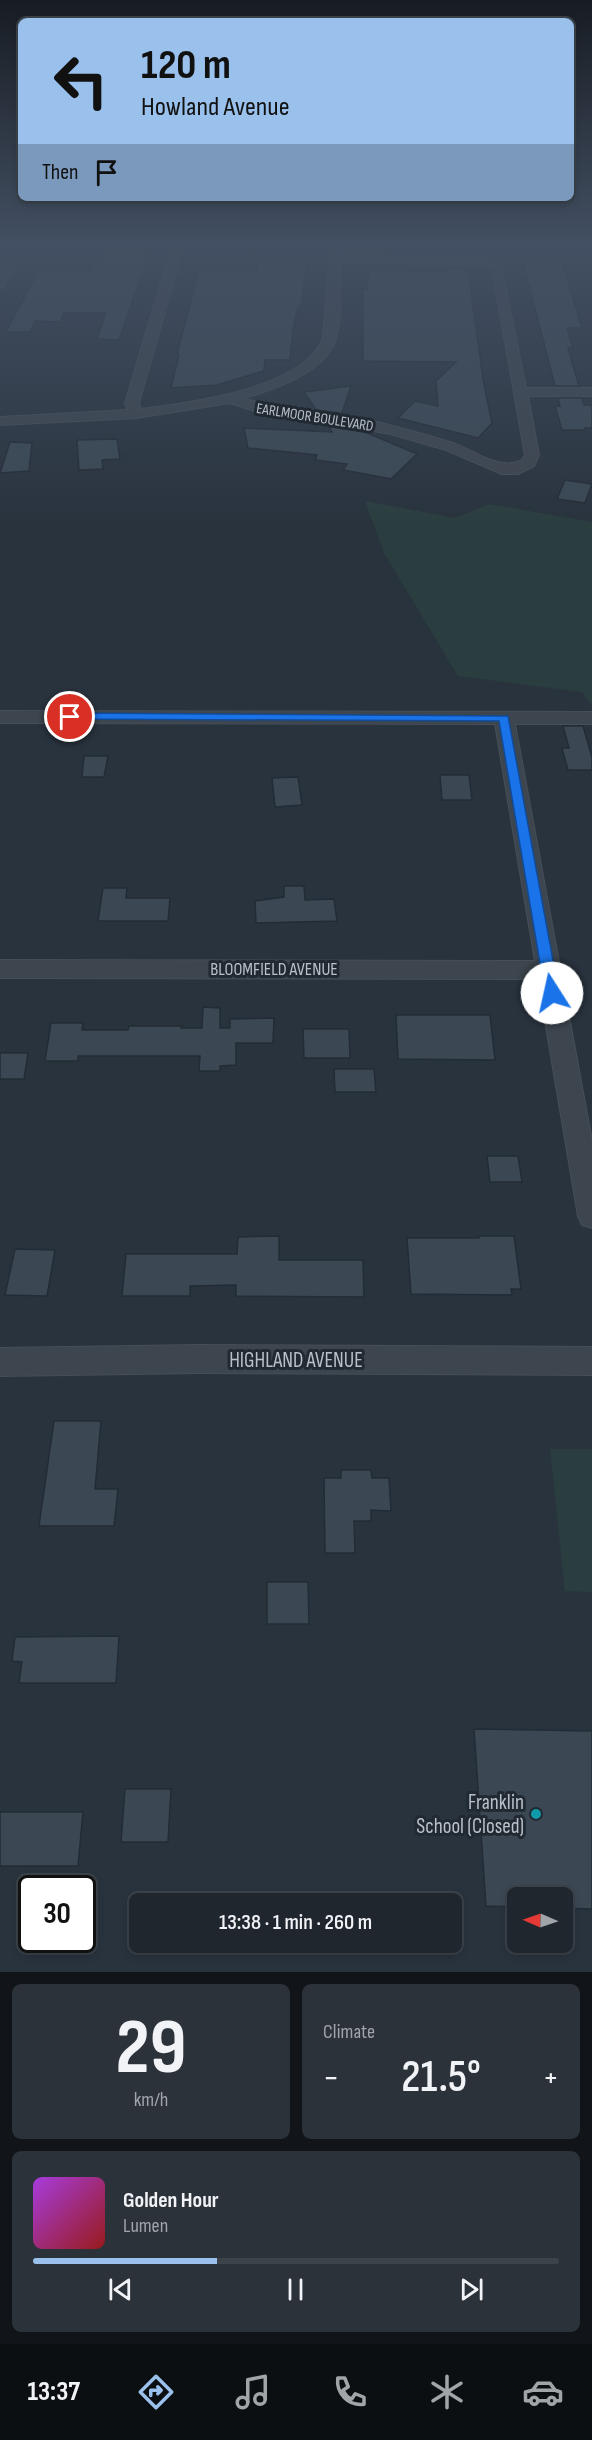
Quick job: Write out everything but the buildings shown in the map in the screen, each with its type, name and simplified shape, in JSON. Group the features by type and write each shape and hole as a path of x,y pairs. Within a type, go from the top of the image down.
{"street":[{"path":"136,414 132,403 151,338"},
{"path":"0,421 136,414 189,407 230,398 289,378 313,362 325,350 330,338"},
{"path":"511,338 521,392 592,392"},
{"name":"EARLMOOR BOULEVARD","path":"230,398 242,404 268,410 394,430 451,447 497,468 518,469 527,465 532,455 521,392"},
{"path":"0,717 592,718"},
{"path":"504,718 592,1216"},
{"name":"BLOOMFIELD AVENUE","path":"0,969 548,970"},
{"name":"HIGHLAND AVENUE","path":"0,1362 199,1359 592,1361"}],"shaded area":[{"path":"365,501 455,518 489,504 592,522 592,706 582,692 458,676 384,553"},
{"path":"550,1449 592,1449 592,1592 565,1591"}],"place":[{"name":"Franklin School (Closed)","path":"536,1814"}],"route":[{"path":"70,717 504,718 552,993"}]}
